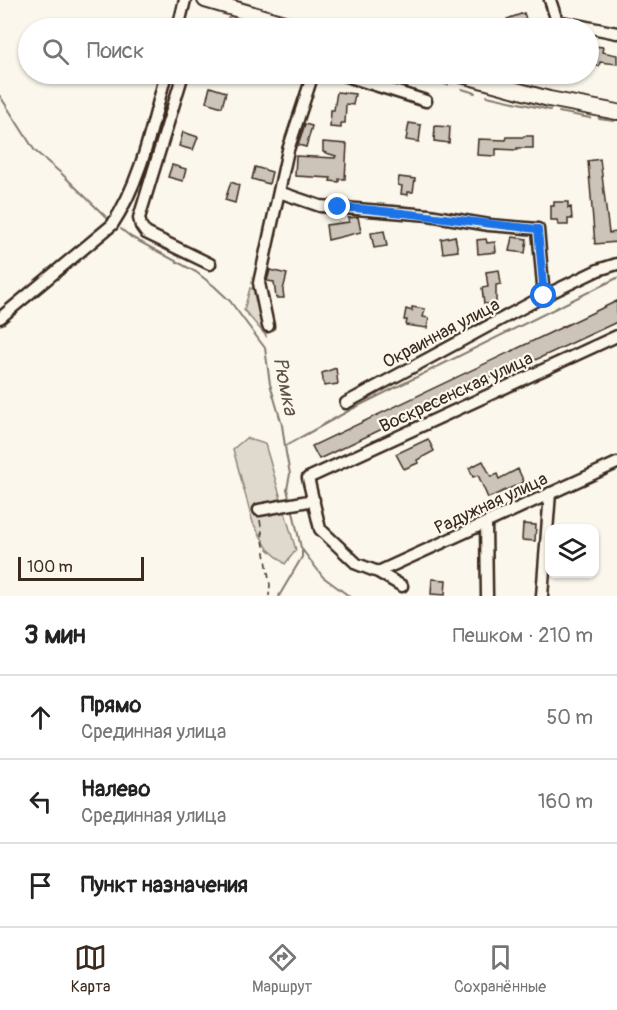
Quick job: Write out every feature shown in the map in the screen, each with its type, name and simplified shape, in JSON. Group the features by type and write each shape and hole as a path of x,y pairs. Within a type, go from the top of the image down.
{"main road":[{"path":"205,0 267,18"},
{"path":"494,84 549,99 617,112"}],"street":[{"path":"180,18 185,0"},
{"path":"550,0 556,18"},
{"path":"599,29 617,33"},
{"path":"0,318 112,225 124,207 134,183 163,84"},
{"path":"180,84 139,218 146,233 210,264"},
{"path":"268,326 259,284 288,150 310,84"},
{"path":"372,84 426,101"},
{"path":"279,192 320,206 429,215 489,225 538,229 544,296"},
{"name":"Окраинная улица","path":"346,403 544,296 598,270 617,264"},
{"name":"Воскресенская улица","path":"314,500 308,478 617,336"},
{"name":"Радужная улица","path":"378,572 617,463"},
{"path":"542,596 550,494"},
{"path":"259,510 314,500 320,529 357,564 378,572 402,586"},
{"path":"486,523 487,596"}],"path":[{"path":"259,510 270,585 269,596"}],"shaded area":[{"path":"250,288 258,290 266,336 244,310"},
{"path":"246,438 265,444 296,550 285,564 268,549 253,523 233,449"}],"building":[{"path":"524,13 526,18 510,18"},
{"path":"599,47 603,47 602,52 617,55 617,64 600,62 599,66"},
{"path":"210,87 226,92 222,107 206,102"},
{"path":"337,92 355,94 353,105 346,104 345,123 341,123 341,128 330,127 331,110 334,110"},
{"path":"409,123 421,125 419,142 406,140"},
{"path":"305,124 312,126 306,147 298,145"},
{"path":"435,126 450,127 449,143 434,141"},
{"path":"183,132 198,137 193,150 179,146"},
{"path":"533,136 533,148 496,149 496,156 477,155 478,139 506,140 507,137"},
{"path":"323,142 347,144 345,179 339,179 339,182 330,181 331,178 295,176 296,156 335,158 336,156 323,152"},
{"path":"600,159 609,233 617,232 617,242 595,244 588,161"},
{"path":"172,165 186,169 183,181 168,177"},
{"path":"255,167 272,172 269,184 252,179"},
{"path":"399,177 415,179 413,192 408,192 408,195 401,194 402,186 398,185"},
{"path":"231,182 239,185 235,203 225,200"},
{"path":"554,202 568,202 572,219 568,219 568,225 558,225 557,220 551,220 551,206 554,206"},
{"path":"358,217 361,232 328,240 326,225 349,222 348,218"},
{"path":"384,231 387,246 374,248 371,233"},
{"path":"455,236 458,251 443,253 441,239"},
{"path":"512,237 527,239 525,253 509,251"},
{"path":"486,239 487,243 495,242 496,252 478,254 477,240"},
{"path":"270,270 287,274 283,290 284,298 276,298 274,282 267,281"},
{"path":"499,270 501,284 496,285 496,303 484,304 482,288 488,287 486,272"},
{"path":"617,301 617,322 503,375 502,372 319,459 312,446"},
{"path":"412,307 425,309 423,317 429,318 427,328 406,325 407,320 404,320 406,309 412,311"},
{"path":"336,368 338,384 324,386 322,373"},
{"path":"428,439 434,451 417,460 418,463 404,469 396,454"},
{"path":"483,461 491,477 497,474 499,479 518,469 524,482 488,498 478,475 473,477 469,468"},
{"path":"523,524 536,525 535,541 522,540"},
{"path":"432,579 446,580 445,595 431,594"}],"waterway":[{"path":"462,89 475,93"},
{"name":"Рюмка","path":"0,96 35,151 108,219"},
{"path":"487,96 550,110"},
{"path":"559,112 590,118"},
{"path":"599,119 614,121"},
{"name":"Рюмка","path":"121,229 131,237 196,272 214,286 230,301 265,348 270,384 282,425 290,474 287,489 290,502"},
{"path":"285,446 352,409 617,278"},
{"name":"Рюмка","path":"292,507 301,548 323,577 349,596"},
{"path":"279,596 302,557 302,551"}],"route":[{"path":"338,207 429,215 489,225 538,229 544,296"}]}
